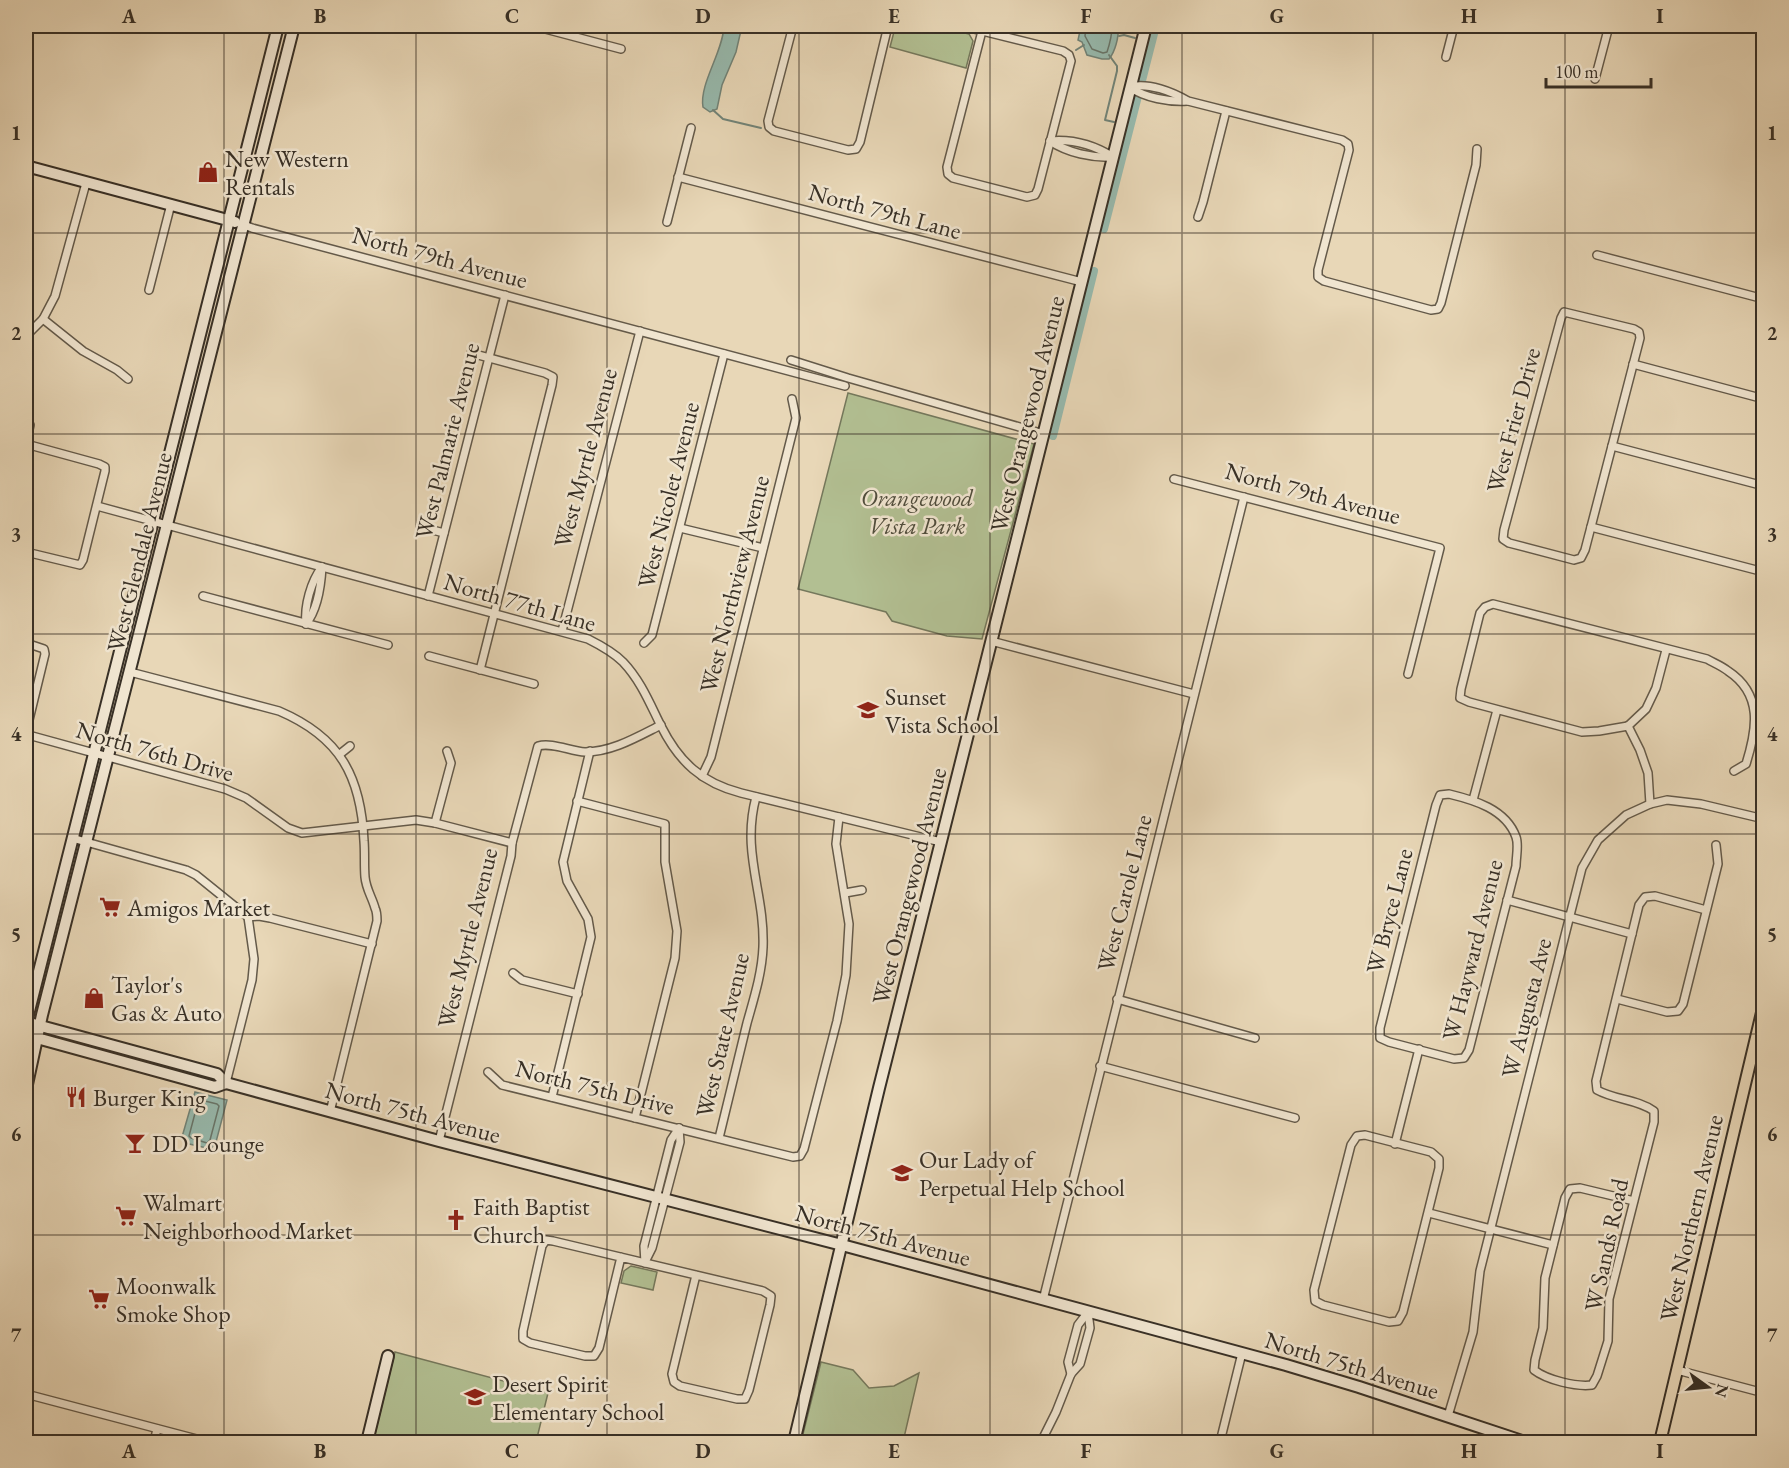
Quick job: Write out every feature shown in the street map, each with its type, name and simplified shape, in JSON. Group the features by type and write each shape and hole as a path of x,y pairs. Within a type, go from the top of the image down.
{"main road":[{"name":"West Glendale Avenue","path":"26,1022 278,26"},
{"name":"West Glendale Avenue","path":"26,1089 40,1026 294,26"},
{"name":"West Orangewood Avenue","path":"795,1443 879,1089 1113,157 1138,88 1146,26"},
{"name":"North 79th Avenue","path":"26,166 244,225"},
{"name":"West Northern Avenue","path":"1660,1443 1764,1004"},
{"name":"North 75th Avenue","path":"26,1022 217,1074 226,1083 330,1112 842,1245 1242,1353 1350,1384 1525,1443"},
{"name":"North 75th Avenue","path":"26,1035 215,1087 226,1083"},
{"path":"367,1443 388,1356"}],"street":[{"path":"534,26 621,49"},
{"path":"793,26 768,121 769,127 848,150 856,149 860,142 888,26"},
{"path":"962,26 1063,51 1069,55 1071,61 1035,195 1027,197 953,178 948,174 947,167 982,31"},
{"path":"1446,57 1454,26"},
{"path":"1595,79 1609,26"},
{"path":"1138,88 1166,96 1176,94 1188,101 1342,140 1347,144 1349,150 1318,277 1324,281 1431,310 1438,309 1441,303 1476,165 1477,149"},
{"path":"1198,217 1226,111"},
{"path":"667,222 691,128"},
{"path":"1050,141 1065,140 1100,148 1113,157"},
{"path":"1050,141 1061,148 1098,157 1113,157"},
{"path":"1081,153 1083,144"},
{"name":"North 79th Lane","path":"678,177 1082,282"},
{"path":"26,336 43,319 55,296 86,183"},
{"path":"149,290 171,204"},
{"name":"North 79th Avenue","path":"244,225 845,386"},
{"path":"1598,255 1764,299"},
{"name":"West Palmarie Avenue","path":"428,596 505,296"},
{"name":"West Frier Drive","path":"1591,527 1581,558 1574,560 1509,543 1503,539 1564,312 1639,332 1640,338 1633,364"},
{"path":"43,319 83,351 117,370 128,379"},
{"name":"West Myrtle Avenue","path":"562,631 639,331"},
{"path":"471,353 553,377 480,670"},
{"name":"West Nicolet Avenue","path":"644,643 652,635 724,354"},
{"path":"791,360 1044,434"},
{"path":"1764,399 1633,364 1591,527 1764,572"},
{"name":"West Northview Avenue","path":"702,776 711,757 796,418 792,399"},
{"path":"26,552 80,565 105,471 105,467 99,464 26,443 30,425"},
{"path":"1612,446 1764,486"},
{"name":"North 79th Avenue","path":"1174,479 1440,548 1408,674"},
{"name":"West Carole Lane","path":"1043,1300 1244,497"},
{"name":"North 77th Lane","path":"97,507 588,639 623,662 643,688 679,756 702,776 723,787 756,797 941,842"},
{"path":"424,528 444,533"},
{"path":"680,528 763,548"},
{"path":"306,624 312,617 322,580 322,567"},
{"path":"203,596 388,645"},
{"path":"1666,650 1656,688 1646,709 1628,726 1599,732 1582,732 1460,698 1480,613 1485,607 1493,604 1707,660 1729,671 1746,687 1756,711 1753,741 1746,764 1734,771"},
{"path":"991,641 1194,694"},
{"path":"26,643 44,649 45,654 27,733"},
{"path":"429,656 534,684"},
{"path":"130,672 279,711 307,725 340,754 356,789 363,825 366,888 376,908 377,921 330,1112"},
{"path":"1473,800 1497,710"},
{"path":"552,1097 590,944 590,927 567,881 563,862 590,752 626,742 661,725"},
{"path":"1628,726 1648,773 1650,804 1667,800 1701,804 1764,819"},
{"name":"North 76th Drive","path":"27,733 225,789 246,798 281,824 295,831 312,833 416,820 512,843"},
{"name":"West Myrtle Avenue","path":"439,1141 535,753 538,746 544,744 590,752"},
{"path":"340,754 350,746"},
{"path":"435,823 451,763 447,751"},
{"name":"W Hayward Avenue","path":"1419,1049 1454,1059 1464,1058 1469,1050 1516,866 1516,838 1508,824 1495,811 1473,800 1449,794 1440,795"},
{"name":"W Bryce Lane","path":"1419,1049 1380,1038 1380,1028 1440,795"},
{"name":"West State Avenue","path":"719,1138 761,965 762,919 750,840 756,797"},
{"path":"577,801 664,824 665,862 677,931 675,958 635,1118"},
{"name":"W Augusta Ave","path":"1448,1416 1473,1332 1480,1271 1582,868 1598,840 1626,815 1650,804"},
{"path":"840,817 837,827 837,844 845,893 862,890"},
{"path":"72,838 186,870 196,875 248,917 254,959 252,980 226,1083"},
{"path":"1706,910 1655,896 1645,897 1640,904 1617,999 1667,1012 1678,1011 1683,1004 1718,864 1716,845"},
{"name":"North 75th Drive","path":"489,1072 502,1085 793,1157 800,1156 804,1149 826,1064 846,975 849,934 845,893"},
{"path":"1507,900 1632,934"},
{"path":"248,917 270,918 372,944"},
{"path":"513,973 522,980 578,994"},
{"path":"1117,999 1255,1038"},
{"name":"W Sands Road","path":"1553,1245 1545,1278 1543,1328 1534,1371 1542,1376 1584,1386 1592,1385 1598,1376 1608,1341 1610,1299 1654,1122 1654,1111 1645,1105 1606,1095 1597,1090 1596,1081 1617,999"},
{"path":"1395,1144 1419,1049"},
{"path":"1100,1066 1295,1118"},
{"name":"West State Avenue","path":"645,1263 654,1242 671,1140 679,1128"},
{"path":"1365,1135 1431,1152 1439,1159 1428,1213 1403,1312 1398,1321 1389,1322 1315,1301 1314,1290 1336,1201 1351,1145 1357,1136 1365,1135"},
{"path":"1428,1213 1553,1245 1565,1198 1570,1189 1580,1188 1634,1201"},
{"path":"645,1263 644,1246 661,1198"},
{"path":"621,1257 599,1348 594,1356 530,1344 523,1339 522,1331 542,1246 546,1240 621,1257 763,1291 771,1296 750,1390 745,1399 680,1386 674,1382 672,1374 696,1275"},
{"path":"646,1240 654,1242"},
{"path":"1071,1374 1068,1362 1078,1325 1088,1312"},
{"path":"1041,1443 1071,1374 1080,1364 1089,1332 1088,1312"},
{"path":"1220,1443 1242,1353"},
{"path":"1677,1370 1764,1393"},
{"path":"26,1394 208,1443"},
{"path":"154,1443 157,1429"}],"green space":[{"path":"898,26 936,26 969,34 973,41 966,68 890,47 895,28"},
{"name":"Orangewood Vista Park","path":"848,393 1034,444 982,639 947,636 892,621 886,612 798,589"},
{"path":"631,1266 657,1272 653,1290 621,1283 624,1271"},
{"name":"Desert Spirit Elementary School","path":"395,1352 548,1393 536,1442 373,1442"},
{"path":"821,1362 853,1370 869,1388 894,1386 919,1373 903,1442 801,1442"}],"water":[{"path":"724,26 742,26 736,52 722,85 717,109 710,112 703,107 704,88 720,46"},
{"path":"1081,26 1118,28 1116,44 1109,59 1087,55 1082,42 1078,40"},
{"path":"195,1092 227,1100 216,1142 211,1149 185,1143 182,1137"}],"waterway":[{"path":"1104,229 1156,26"},
{"path":"1119,36 1135,38"},
{"path":"1076,50 1084,45"},
{"path":"1109,55 1117,66 1117,71 1105,120 1114,122"},
{"path":"713,110 723,119 761,128"},
{"path":"1053,436 1094,271"}],"place":[{"name":"New Western Rentals","path":"208,172"},
{"name":"Sunset Vista School","path":"868,710"},
{"name":"Amigos Market","path":"110,907"},
{"name":"Taylor's Gas & Auto","path":"94,998"},
{"name":"Burger King","path":"76,1097"},
{"name":"DD Lounge","path":"135,1143"},
{"name":"Our Lady of Perpetual Help School","path":"902,1173"},
{"name":"Walmart Neighborhood Market","path":"126,1216"},
{"name":"Faith Baptist Church","path":"456,1220"},
{"name":"Moonwalk Smoke Shop","path":"99,1299"},
{"name":"Desert Spirit Elementary School","path":"475,1397"}]}
